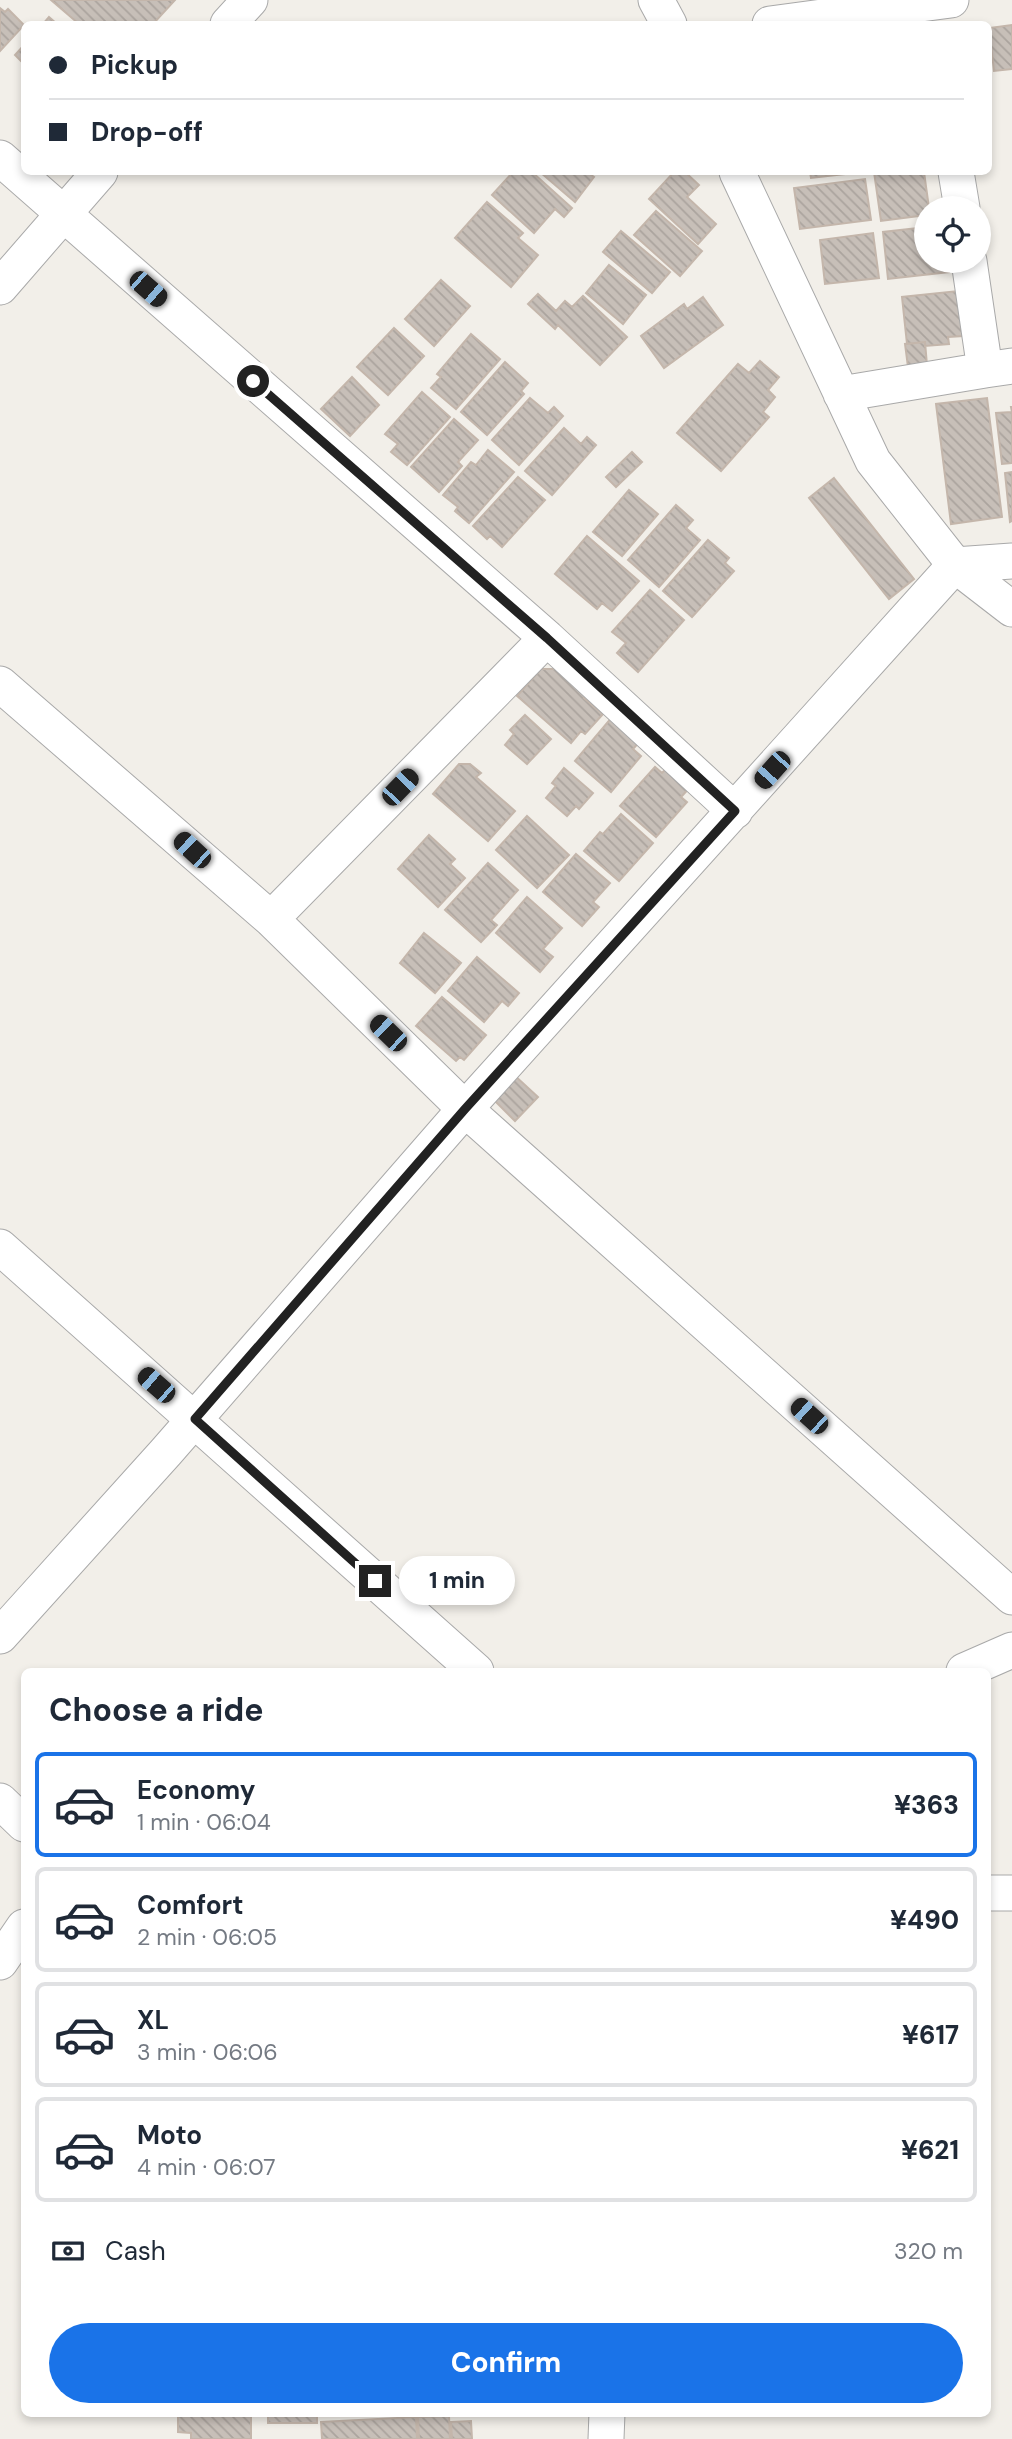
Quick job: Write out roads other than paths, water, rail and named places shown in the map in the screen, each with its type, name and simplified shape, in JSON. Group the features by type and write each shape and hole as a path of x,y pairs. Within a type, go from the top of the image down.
{"street":[{"path":"231,21 250,0"},
{"path":"656,0 667,21"},
{"path":"804,21 939,9"},
{"path":"0,158 547,638 735,811"},
{"path":"0,287 97,175"},
{"path":"738,175 873,461 955,565 1012,609"},
{"path":"956,175 960,196"},
{"path":"841,394 999,368 972,273"},
{"path":"0,1636 195,1419 465,1109 955,565 1012,561"},
{"path":"271,919 547,638"},
{"path":"0,684 271,919 465,1109 1012,1597"},
{"path":"0,1247 473,1668"},
{"path":"971,1668 1012,1650"},
{"path":"0,1801 21,1821"},
{"path":"991,1893 1012,1893"},
{"path":"0,1962 21,1931"},
{"path":"606,2439 607,2417"}]}
